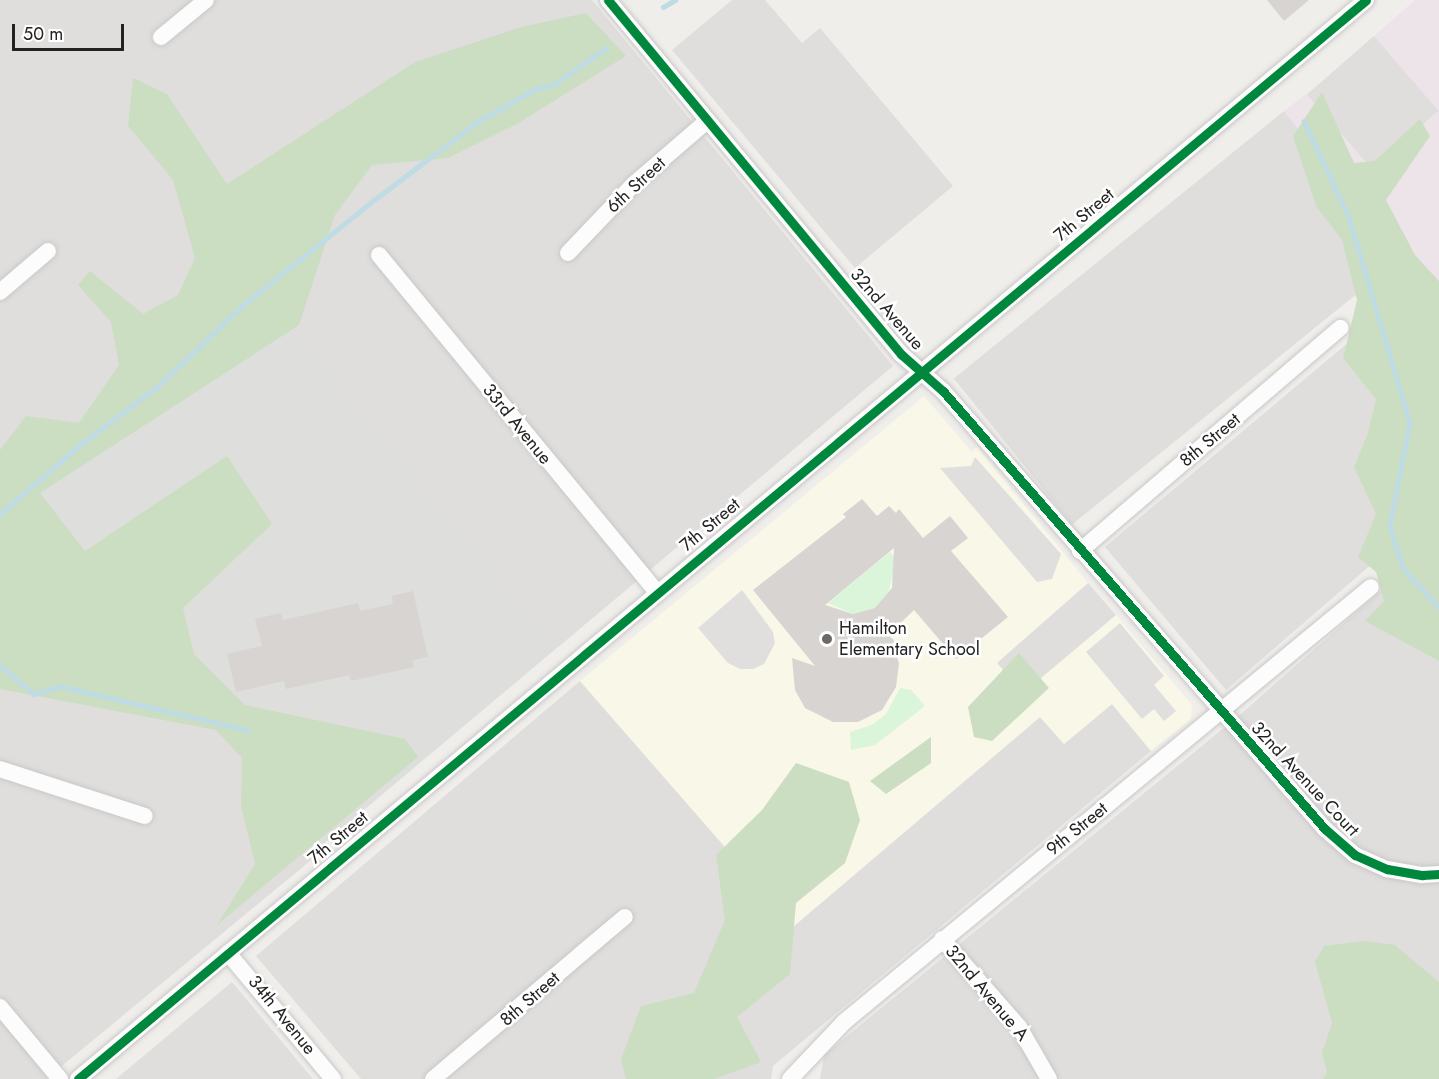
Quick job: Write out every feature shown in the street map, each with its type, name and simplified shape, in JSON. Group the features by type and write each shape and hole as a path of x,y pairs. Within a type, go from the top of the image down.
{"street":[{"path":"161,37 206,0"},
{"name":"32nd Avenue","path":"608,0 901,354 943,391 1220,713"},
{"name":"7th Street","path":"78,1079 1365,0"},
{"name":"6th Street","path":"568,253 635,183 707,121"},
{"path":"0,292 48,251"},
{"name":"33rd Avenue","path":"379,255 657,592"},
{"name":"8th Street","path":"1080,551 1340,328"},
{"name":"9th Street","path":"790,1078 844,1022 942,939 1371,587"},
{"name":"32nd Avenue Court","path":"1220,713 1320,824 1355,855 1403,873 1439,874"},
{"path":"0,769 145,816"},
{"name":"8th Street","path":"432,1079 625,917"},
{"name":"32nd Avenue A","path":"942,939 1019,1027 1049,1079"},
{"name":"34th Avenue","path":"228,953 333,1079"},
{"path":"0,1007 60,1079"}],"shaded area":[{"path":"0,0 592,0 893,366 557,648 243,274 10,476 327,847 46,1079 0,1079"},
{"path":"732,0 765,0 802,43 820,28 953,186 855,268 672,50"},
{"path":"1415,0 1439,0 1439,111 1374,36"},
{"path":"1374,36 1439,111 1372,169 1307,94"},
{"path":"1306,94 1372,169 1439,111 1439,291 1403,256 1284,111"},
{"path":"1284,111 1402,257 1072,525 954,378"},
{"path":"243,273 557,648 321,846 6,472"},
{"path":"1426,277 1439,506 1226,690 1105,547"},
{"name":"Hamilton Elementary School","path":"924,396 972,452 977,447 1088,583 997,663 1022,694 1116,615 1192,705 1191,719 1151,751 1112,704 1064,744 1040,717 794,926 580,681"},
{"path":"975,457 1061,554 1052,579 1037,582 940,468 971,466"},
{"path":"1439,539 1439,1079 820,1079 824,1055 1242,713"},
{"path":"1088,583 1116,615 1025,695 997,662"},
{"path":"742,590 773,632 775,643 764,664 753,669 740,669 728,663 698,628"},
{"path":"1120,623 1164,676 1154,685 1176,711 1164,721 1154,709 1142,719 1086,652"},
{"path":"580,681 794,926 1040,717 1064,744 1112,704 1151,751 773,1066 771,1079 361,1079 256,956"},
{"path":"232,982 313,1079 116,1079 128,1069"}],"green space":[{"path":"586,13 626,56 517,124 448,158 372,165 335,215 299,325 40,493 85,551 227,456 272,524 183,608 194,654 245,705 405,739 418,757 217,925 255,864 241,805 242,758 216,730 0,689 0,450 26,416 79,423 119,365 111,322 78,285 90,271 143,314 178,295 195,258 173,180 128,126 133,78 167,94 227,184 415,62 521,27"},
{"path":"1322,92 1354,163 1375,161 1420,119 1430,136 1386,200 1415,255 1439,281 1439,661 1365,621 1384,601 1376,572 1358,557 1376,514 1354,467 1368,433 1376,399 1343,358 1357,300 1342,240 1316,206 1293,136"},
{"path":"890,552 912,577 892,577 888,595 875,608 853,614 828,603"},
{"path":"1019,653 1049,688 992,741 974,737 968,707"},
{"path":"900,688 911,690 925,706 875,745 851,750 850,732 872,725 886,714"},
{"path":"931,737 931,763 886,794 870,781"},
{"path":"796,763 849,782 860,820 845,863 796,903 790,974 737,1017 761,1062 714,1079 626,1079 621,1059 641,1006 694,993 725,920 716,855 762,810"},
{"path":"1365,941 1395,945 1439,982 1439,1079 1323,1079 1327,1072 1322,1053 1332,1023 1315,962 1324,946"}],"building":[{"path":"1267,0 1309,0 1284,21"},
{"path":"862,499 877,516 889,506 896,513 899,509 923,538 950,516 968,538 951,551 1008,617 956,659 914,610 888,635 896,642 892,643 899,663 896,687 882,710 858,722 833,722 805,708 795,690 792,658 815,666 753,590 846,517 843,514","holes":["894,548 892,588 875,608 853,614 825,605"]},
{"path":"413,591 428,657 412,660 414,667 351,681 349,675 286,689 284,681 236,692 227,654 262,646 255,619 281,613 283,620 358,603 360,611 393,604 392,596"}],"waterway":[{"path":"663,7 675,0"},
{"path":"0,514 81,444 157,387 242,306 374,200 477,122 537,88 553,85 606,48"},
{"path":"1304,121 1349,217 1410,423 1390,526 1403,568 1439,607"},
{"path":"0,665 34,694 60,686 248,730"}],"cycle path":[{"path":"608,0 901,354 943,391 1325,829 1355,855 1387,869 1422,875 1439,874"},
{"path":"78,1079 1366,0"}],"place":[{"name":"Hamilton Elementary School","path":"827,639"}]}
